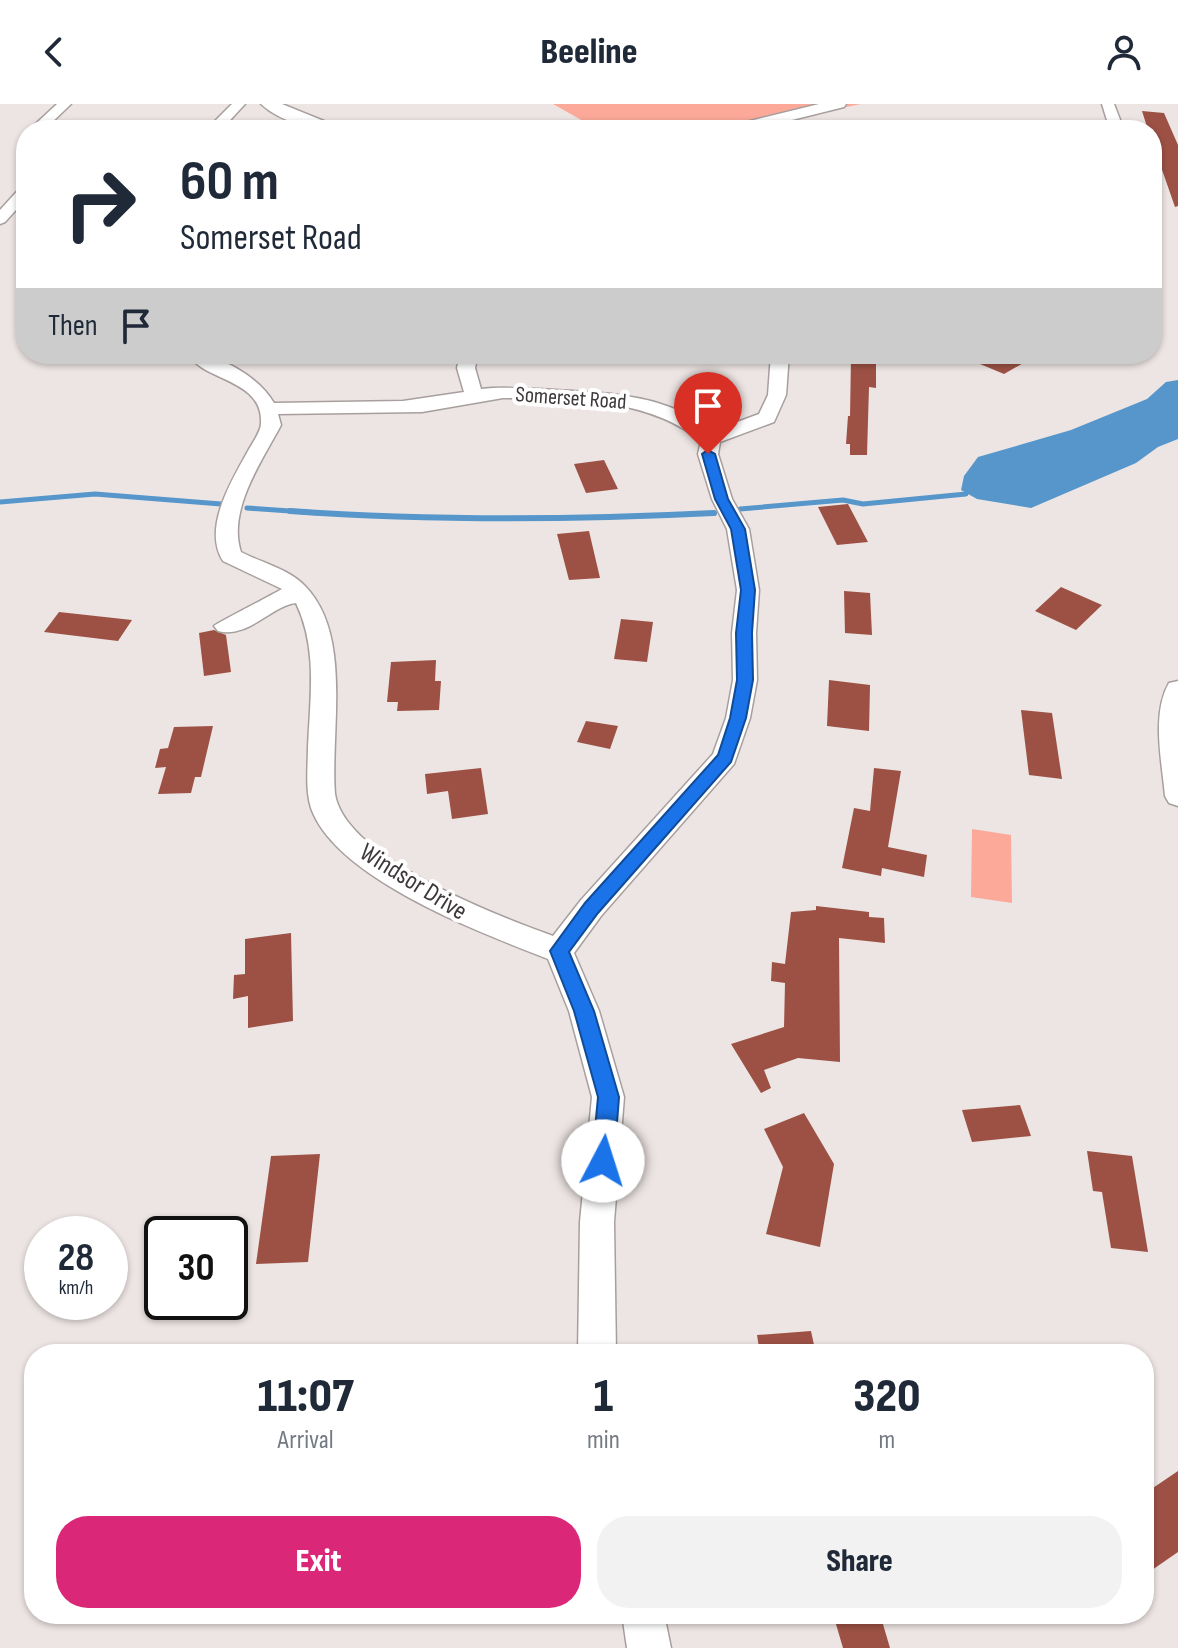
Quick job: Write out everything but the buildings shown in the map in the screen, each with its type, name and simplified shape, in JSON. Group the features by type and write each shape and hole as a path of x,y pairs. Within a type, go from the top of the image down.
{"street":[{"path":"47,120 65,104"},
{"path":"223,120 239,104"},
{"path":"269,104 305,120"},
{"path":"773,120 838,104"},
{"path":"0,219 16,201"},
{"path":"211,364 250,382 269,409 271,425 230,511 224,534 226,547 231,556 289,583 297,590 248,619 226,626"},
{"path":"467,364 474,395"},
{"path":"597,1344 597,1222 608,1097 584,1011 559,951 591,908 725,758 738,718 745,680 744,633 748,590 738,529 722,499 708,454 711,439 767,418 777,395 779,364"},
{"name":"Somerset Road","path":"269,409 322,405 426,405 498,393 615,398 651,404 699,428 711,439"},
{"name":"Windsor Drive","path":"297,590 314,616 321,638 323,796 325,811 335,826 358,849 392,873 475,920 559,951"},
{"path":"1178,689 1172,719 1178,796"},
{"path":"645,1624 649,1648"}],"shaded area":[{"path":"553,104 861,104 781,120 581,120"},
{"path":"972,829 1011,835 1012,903 971,897"}],"water":[{"path":"1178,380 1178,439 1158,447 1136,463 1031,508 977,499 961,490 964,476 978,457 1071,430 1147,399 1166,382"}],"waterway":[{"path":"0,502 95,494 221,504"},
{"path":"740,509 843,500 863,504 966,494"},
{"path":"247,508 291,511"},
{"path":"291,511 396,517 502,518 714,513"},
{"path":"291,511 319,513"}],"route":[{"path":"603,1161 608,1097 584,1011 559,951 591,908 725,758 738,718 745,680 744,633 748,590 738,529 722,499 708,454"}]}
